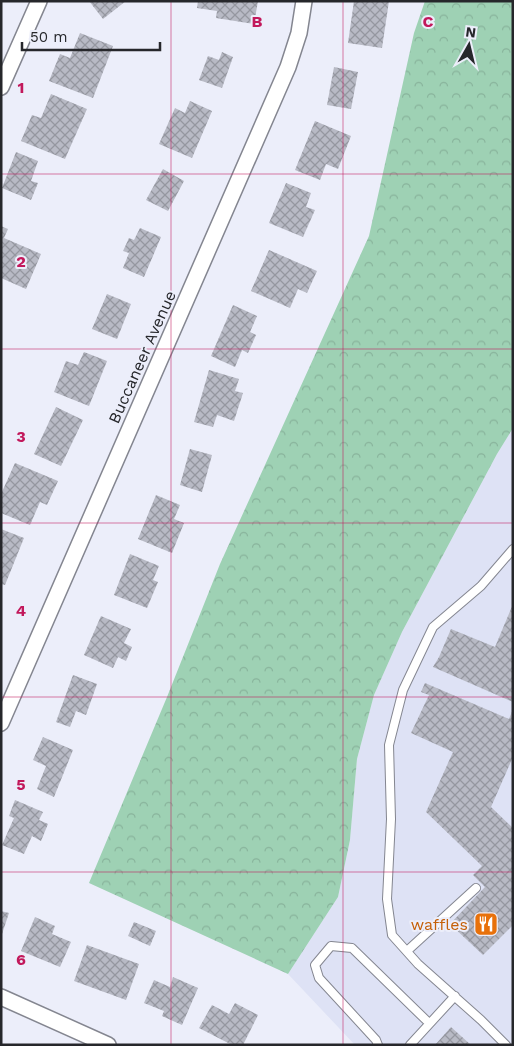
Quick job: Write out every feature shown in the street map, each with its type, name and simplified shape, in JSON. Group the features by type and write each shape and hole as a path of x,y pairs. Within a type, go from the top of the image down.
{"street":[{"path":"1,87 39,1"},
{"name":"Buccaneer Avenue","path":"1,723 288,67 299,33 304,1"},
{"path":"1,997 108,1045"}],"lane":[{"path":"506,1045 455,996 418,964 392,935 388,899 391,819 389,746 403,690 433,627 481,586 513,549"},
{"path":"407,951 476,888"},
{"path":"378,1045 376,1040 319,978 315,964 331,946 352,948 429,1023"},
{"path":"410,1045 455,996"}],"shaded area":[{"path":"513,428 513,1045 355,1045 288,974 338,897 350,840 357,759 374,695 402,632 497,454"}],"green space":[{"path":"425,1 513,1 513,428 497,454 402,632 374,695 357,759 350,840 338,897 288,974 89,883 220,564 369,236 414,33"}],"building":[{"path":"89,1 126,1 103,19"},
{"path":"198,1 258,1 254,24 216,18 217,11 197,8"},
{"path":"354,1 389,1 382,48 348,43"},
{"path":"80,33 113,46 93,98 49,81 60,54 70,58"},
{"path":"222,52 233,57 222,88 199,80 208,56 219,60"},
{"path":"334,67 358,72 351,109 327,105"},
{"path":"51,94 87,109 65,159 21,141 32,115 41,118"},
{"path":"190,101 212,111 192,158 159,144 175,108 185,113"},
{"path":"315,121 351,136 338,169 326,164 320,180 295,170"},
{"path":"16,152 38,161 31,181 38,183 31,200 2,188"},
{"path":"163,169 184,181 168,211 146,200"},
{"path":"286,183 311,193 306,207 315,210 303,237 269,223"},
{"path":"1,226 8,229 4,238 41,254 26,289 1,278"},
{"path":"140,228 161,237 144,277 123,268 129,253 123,251 129,238 134,240"},
{"path":"269,250 317,271 307,293 298,289 290,308 251,291"},
{"path":"107,294 131,304 117,339 92,329"},
{"path":"233,305 257,316 250,332 256,335 248,353 242,350 235,367 211,356"},
{"path":"84,352 107,361 89,406 54,392 66,361 78,365"},
{"path":"209,370 239,379 235,391 243,393 234,421 217,415 213,427 194,422"},
{"path":"56,407 83,420 61,466 34,454"},
{"path":"190,449 212,455 202,492 180,485"},
{"path":"15,463 58,481 47,505 40,502 30,525 1,513 1,494"},
{"path":"156,495 180,505 174,519 184,523 172,553 138,539"},
{"path":"1,529 24,538 5,585 1,584"},
{"path":"130,554 159,566 153,580 158,582 147,608 114,595"},
{"path":"513,604 513,702 433,667 451,629 495,647"},
{"path":"101,616 131,629 124,643 132,647 126,661 118,657 113,668 84,655"},
{"path":"73,675 97,684 86,715 76,711 70,727 56,722"},
{"path":"425,683 509,719 513,709 513,757 491,807 513,828 513,925 483,955 450,924 485,887 473,875 482,866 426,812 453,752 411,733 429,695 421,692"},
{"path":"43,737 73,750 54,797 37,789 46,766 33,760"},
{"path":"15,800 43,812 39,820 48,824 41,841 32,836 24,854 2,845 14,818 9,816"},
{"path":"1,911 9,913 2,934 1,934"},
{"path":"35,917 55,926 52,934 71,942 60,967 21,951"},
{"path":"134,922 156,931 150,946 128,936"},
{"path":"87,945 139,964 126,1000 74,981"},
{"path":"173,977 198,988 182,1025 162,1016 164,1011 144,1003 154,980 170,987"},
{"path":"235,1003 258,1015 243,1045 232,1045 199,1028 212,1005 229,1014"},
{"path":"451,1027 471,1045 435,1045"}],"place":[{"name":"waffles","path":"486,924"}]}
